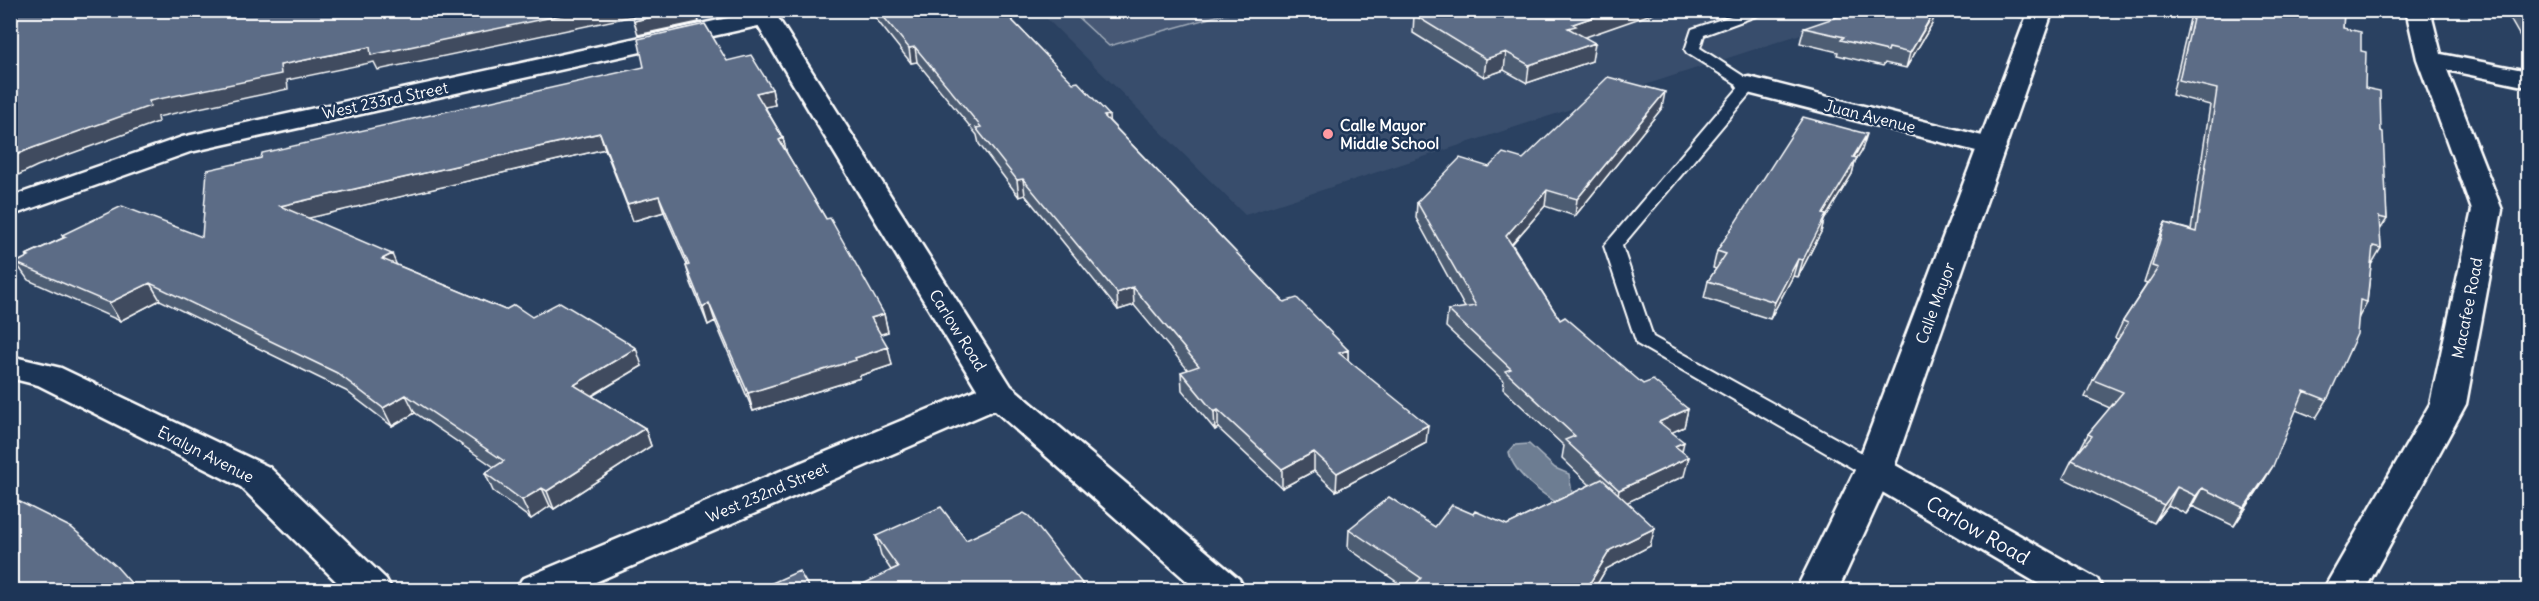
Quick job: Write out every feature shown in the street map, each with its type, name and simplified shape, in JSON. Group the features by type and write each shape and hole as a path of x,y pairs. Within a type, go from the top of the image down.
{"street":[{"name":"Macafee Road","path":"2344,591 2448,404 2487,210 2430,59 2418,10"},
{"name":"Calle Mayor","path":"1817,591 1874,470 1992,147 2031,12"},
{"name":"West 233rd Street","path":"10,207 182,145 763,14"},
{"name":"Carlow Road","path":"763,14 998,394 1224,591"},
{"path":"2430,59 2529,78"},
{"name":"Juan Avenue","path":"1749,85 1992,147"},
{"name":"Evalyn Avenue","path":"10,367 49,376 255,477 371,591"},
{"name":"West 232nd Street","path":"537,591 998,394"},
{"name":"Carlow Road","path":"1874,470 2082,591"}],"lane":[{"path":"1765,10 1697,32 1692,50 1749,85 1613,246 1644,340 1874,470"}],"shaded area":[{"name":"Calle Mayor Middle School","path":"1039,11 1872,11 1245,215"},
{"path":"1071,11 1235,11 1109,46"},
{"path":"1529,444 1555,468 1569,474 1572,493 1567,502 1559,504 1552,500 1536,489 1516,468 1509,452 1515,445"}],"building":[{"path":"10,10 586,10 371,55 370,47 280,65 281,74 149,101 150,106 10,158"},
{"path":"631,10 681,10 634,21"},
{"path":"878,10 1002,10 1073,83 1078,82 1109,115 1104,116 1284,302 1297,298 1348,350 1339,353 1428,425 1337,473 1314,452 1282,469 1218,410 1214,412 1181,372 1199,366 1133,287 1117,293 1023,179 1017,180 976,128 981,127 915,47 909,48"},
{"path":"1429,10 1614,10 1573,24 1576,26 1568,28 1595,43 1529,65 1506,52 1486,59 1414,15"},
{"path":"1857,10 1935,10 1910,53 1889,48 1888,51 1841,40 1844,37 1804,28"},
{"path":"2195,10 2344,10 2343,28 2361,32 2361,51 2366,52 2365,88 2380,91 2387,219 2379,217 2381,248 2373,246 2367,302 2360,300 2357,334 2327,400 2304,391 2273,466 2244,508 2202,488 2196,496 2177,487 2164,505 2072,460 2092,436 2088,434 2123,392 2093,380 2128,323 2123,321 2158,268 2152,266 2165,223 2196,232 2217,89 2179,80"},
{"path":"2522,10 2529,10 2529,22"},
{"path":"705,24 727,61 751,55 772,89 756,93 783,138 779,140 826,219 830,218 884,314 871,318 888,347 855,358 856,360 748,393 709,303 703,308 686,266 689,265 659,196 627,204 600,133 280,206 392,254 382,259 505,310 514,305 532,317 560,302 636,348 574,385 645,428 547,491 542,488 522,500 485,473 504,461 406,395 383,408 337,373 150,283 109,303 16,263 29,256 26,255 66,237 62,235 122,206 202,237 207,170 261,158 262,153 644,67 638,39"},
{"path":"1608,77 1665,92 1577,199 1547,190 1506,236 1560,320 1565,317 1643,384 1653,380 1688,409 1659,422 1684,442 1675,446 1689,457 1619,490 1565,440 1575,436 1505,371 1511,369 1448,310 1476,306 1417,202 1460,158 1489,167 1503,153 1523,159"},
{"path":"1803,117 1867,134 1853,157 1857,158 1823,214 1826,215 1803,260 1798,259 1775,302 1708,281 1726,254 1717,251"},
{"path":"1602,479 1655,528 1610,550 1585,591 1431,591 1416,584 1421,578 1349,529 1389,497 1435,527 1452,505 1473,514 1475,511 1507,525"},
{"path":"10,497 72,528 116,566 138,591 10,591"},
{"path":"941,507 966,540 1024,513 1029,516 1088,591 849,591 898,567 876,536"},
{"path":"799,571 811,591 754,591"}],"place":[{"name":"Calle Mayor Middle School","path":"1328,134"}]}
